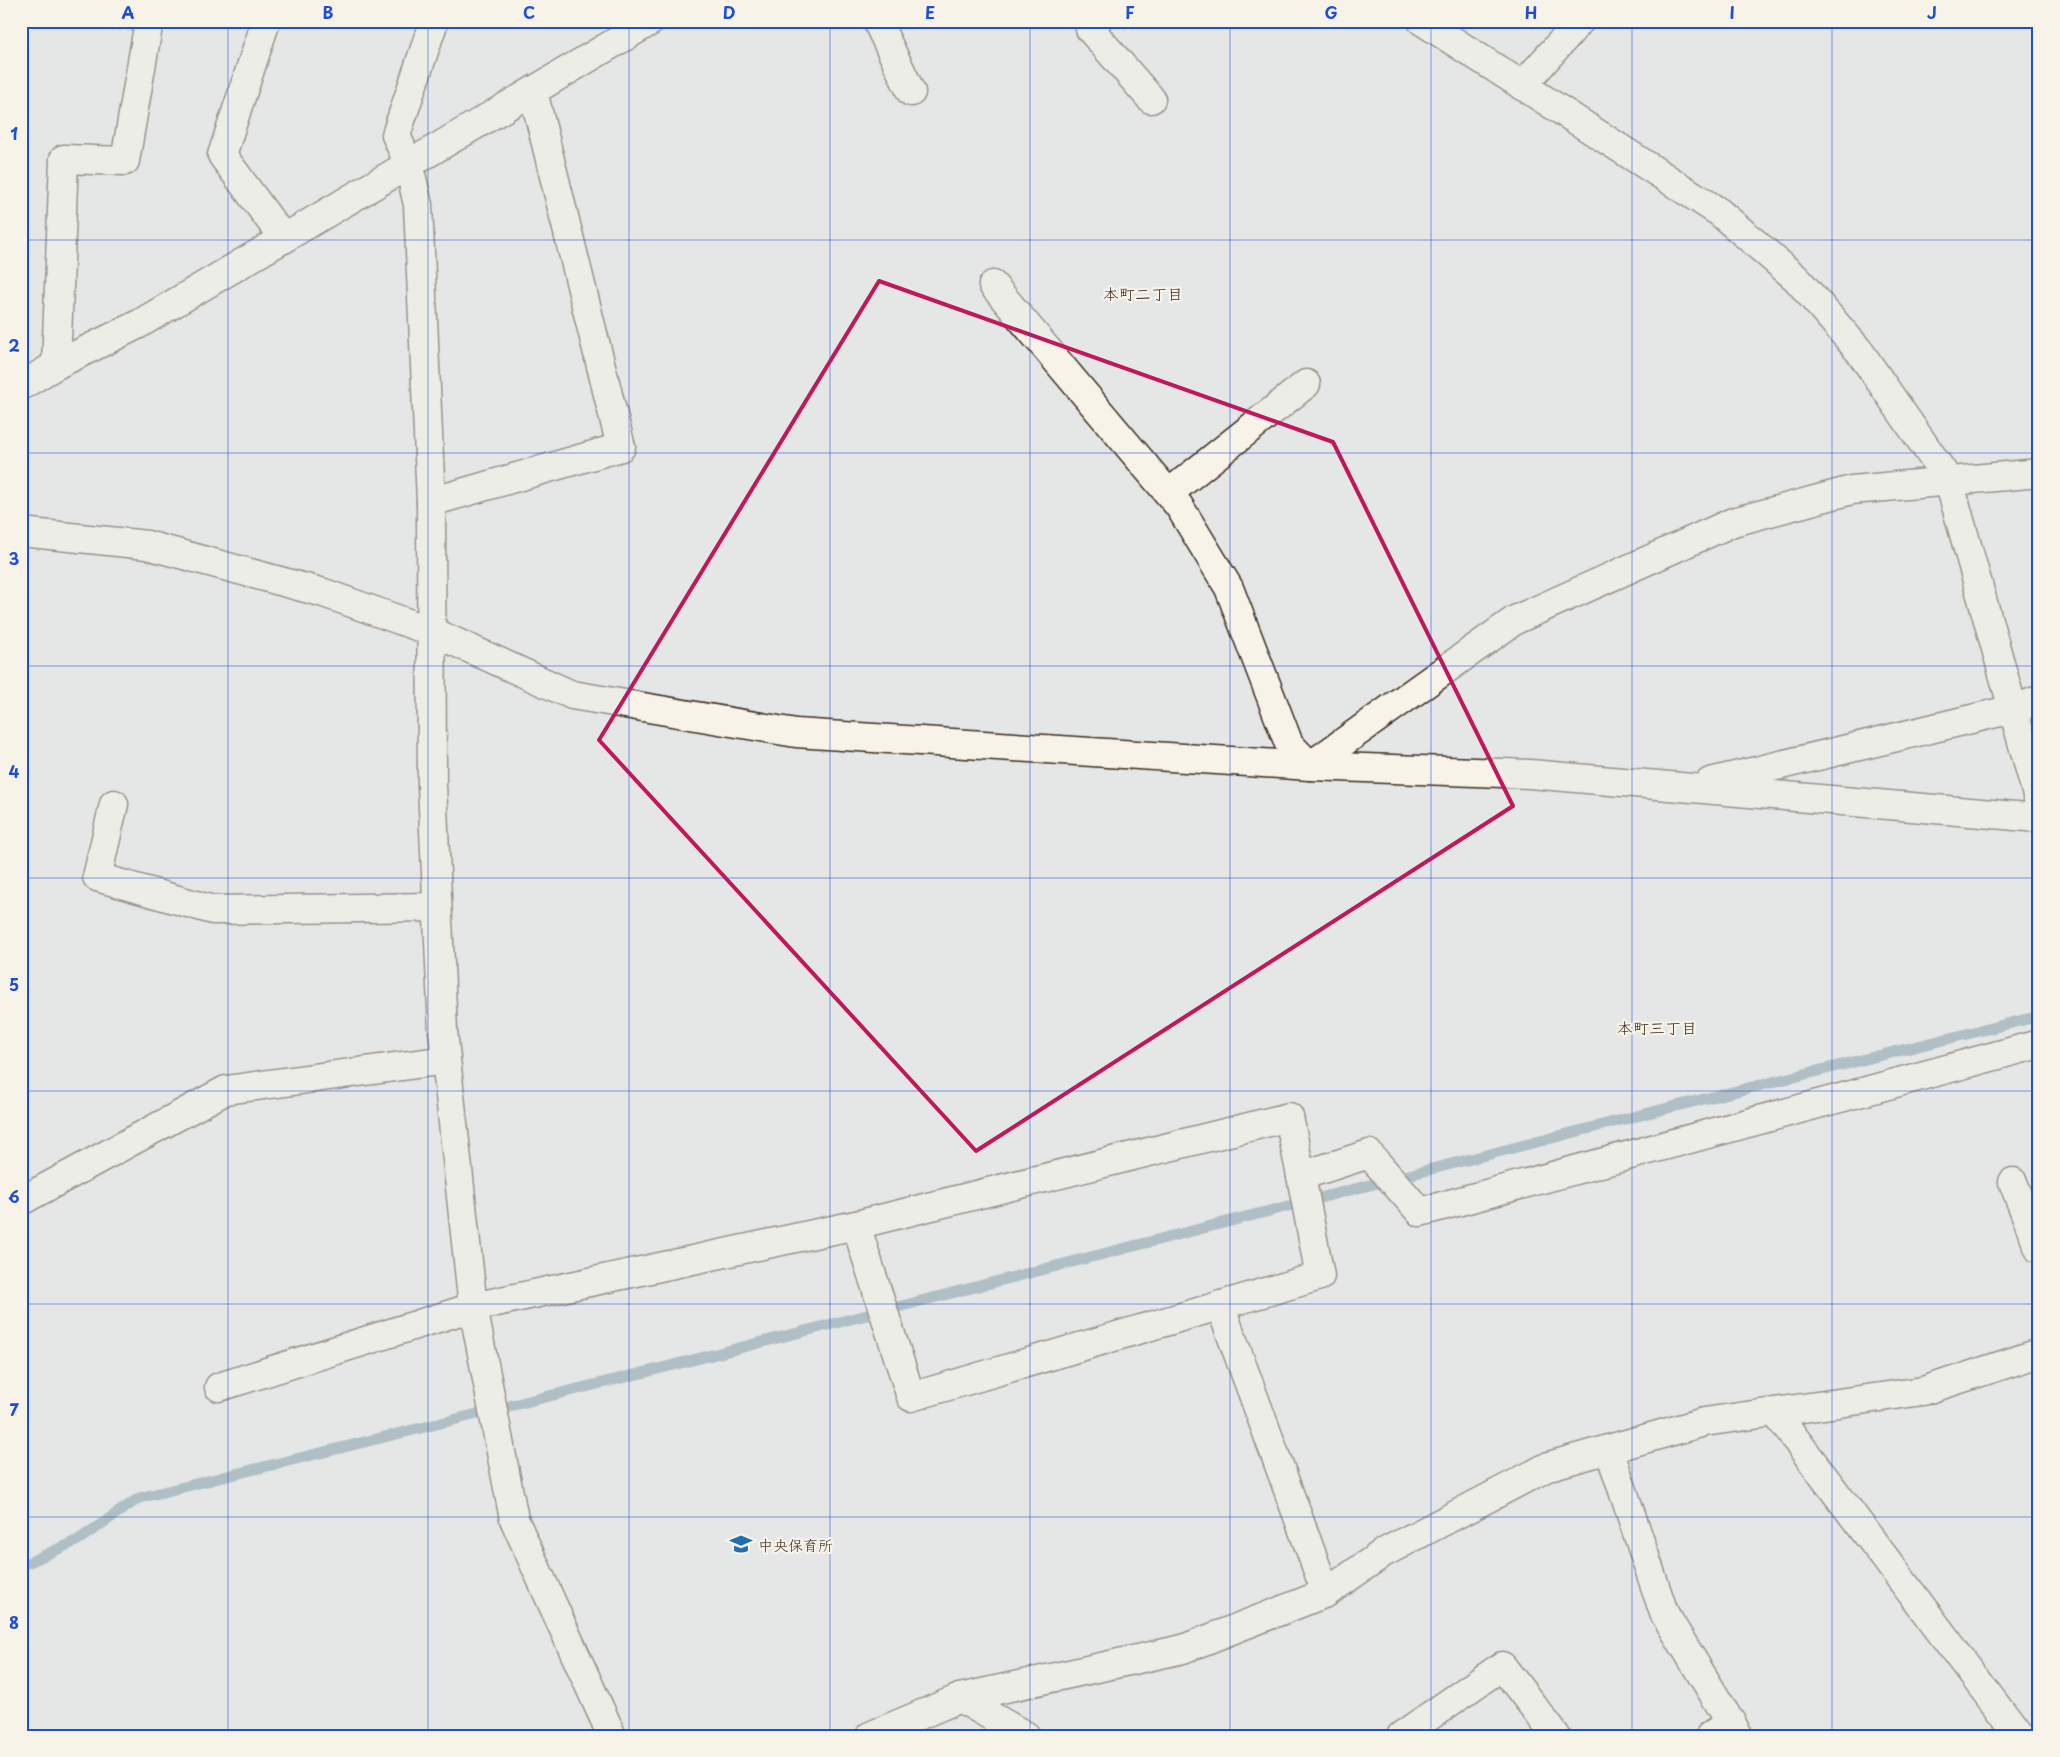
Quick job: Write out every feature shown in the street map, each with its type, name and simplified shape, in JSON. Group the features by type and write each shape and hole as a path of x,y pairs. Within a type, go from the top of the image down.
{"street":[{"path":"56,365 64,159 126,161 149,21"},
{"path":"266,21 222,155 284,239"},
{"path":"434,21 396,135 409,165 418,205 431,502 433,632 432,785 443,1031 446,1060 473,1307 514,1519 612,1736"},
{"path":"21,386 56,365 139,324 651,21"},
{"path":"877,21 911,92"},
{"path":"1097,21 1090,29 1152,99"},
{"path":"1422,21 1719,212 1798,279 1860,352 1949,480 2039,802"},
{"path":"1522,86 1580,21"},
{"path":"431,502 621,447 533,91"},
{"path":"993,286 1179,506 1229,588 1289,744 1310,766"},
{"path":"1169,493 1306,384"},
{"path":"1310,766 1515,620 1733,522 1852,490 2039,473"},
{"path":"21,532 147,545 324,593 433,632 572,695 796,733 1310,766 1530,774 2039,818"},
{"path":"1687,787 2013,709 2039,700"},
{"path":"114,804 97,877 213,910 437,907"},
{"path":"1301,1176 1369,1154 1420,1212 2039,1044"},
{"path":"21,1201 226,1090 446,1060"},
{"path":"218,1387 473,1307 856,1225 1289,1117 1320,1276 911,1397 856,1225"},
{"path":"2013,1182 2039,1249"},
{"path":"1220,1305 1326,1593"},
{"path":"870,1736 960,1698 1183,1649 1326,1593 1383,1553 1549,1466 1704,1422 1923,1391 2039,1353"},
{"path":"1775,1412 2019,1736"},
{"path":"1609,1449 1664,1613 1726,1731"},
{"path":"1401,1736 1502,1666 1556,1736"},
{"path":"960,1698 1026,1736"}],"highlighted area":[{"path":"879,281 1333,442 1513,806 976,1151 599,740"}],"waterway":[{"path":"21,1566 78,1540 139,1498 658,1369 1664,1109 2039,1016"}],"place":[{"name":"中央保育所","path":"741,1544"}],"district":[{"name":"本町二丁目","path":"1143,293"},
{"name":"本町三丁目","path":"1657,1027"}]}
